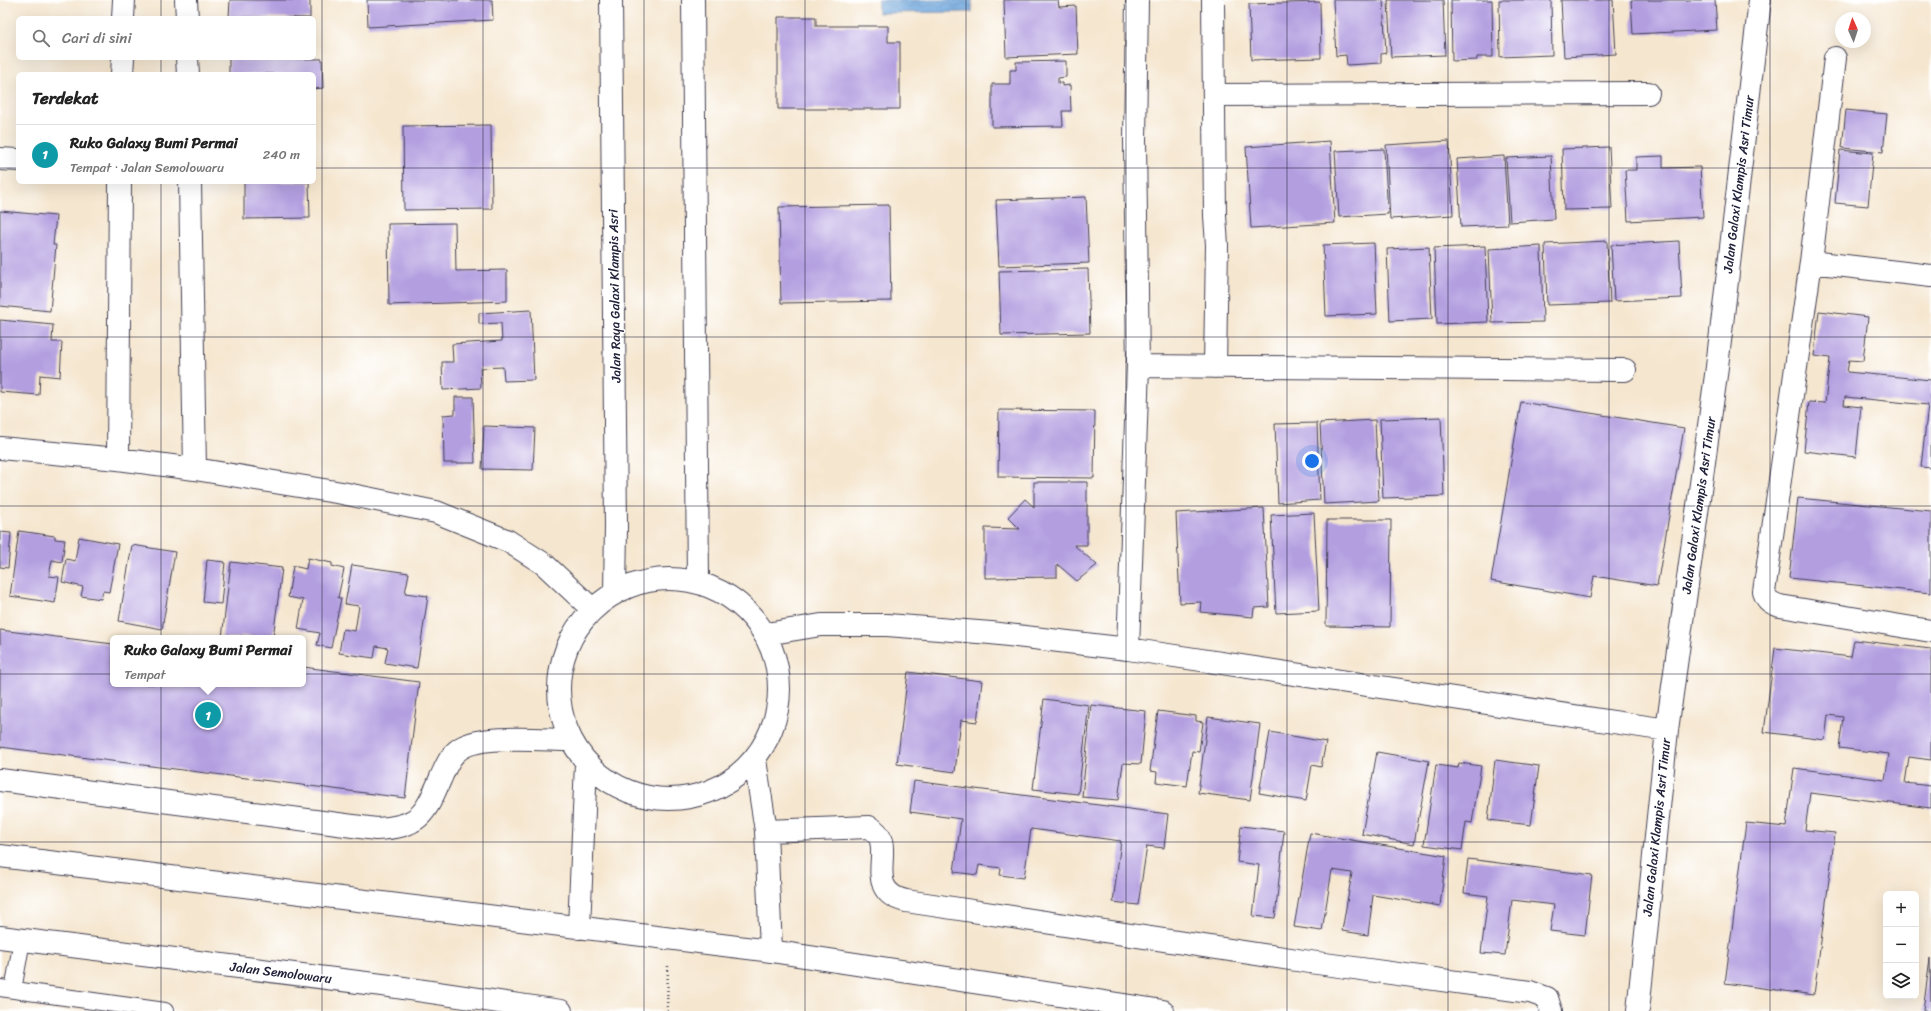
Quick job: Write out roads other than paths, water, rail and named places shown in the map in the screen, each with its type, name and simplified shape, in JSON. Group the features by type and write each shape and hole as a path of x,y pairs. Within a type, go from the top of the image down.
{"street":[{"path":"123,16 124,0"},
{"path":"186,0 186,16"},
{"name":"Jalan Raya Galaxi Klampis Asri","path":"611,0 616,518 615,592"},
{"path":"692,0 698,582"},
{"path":"1128,649 1138,366 1135,141 1137,0"},
{"path":"1213,0 1214,216 1216,245 1215,367"},
{"name":"Jalan Galaxi Klampis Asri Timur","path":"1638,1011 1667,730 1716,375 1760,0"},
{"path":"1835,58 1811,262 1764,592 1771,603 1780,606 1931,631"},
{"path":"122,72 123,60"},
{"path":"187,60 188,72"},
{"path":"1214,96 1648,93"},
{"path":"0,159 16,160"},
{"path":"118,458 120,184"},
{"path":"190,184 195,469"},
{"path":"1811,262 1931,276"},
{"path":"1138,366 1625,370"},
{"path":"0,448 118,458 195,469 342,493 436,512 508,541 544,564 592,609"},
{"path":"656,579 698,582 737,601 766,634 778,665 780,699 772,731 754,760 731,781 702,795 671,800 640,796 611,783 586,763 570,740 560,713 557,685 562,657 574,631 592,609 615,592 656,579"},
{"path":"766,634 821,624 887,625 991,633 1128,649 1667,730"},
{"path":"0,780 376,829 391,828 405,826 416,821 425,811 448,761 462,747 472,743 491,740 570,740"},
{"path":"754,760 766,831 771,951"},
{"path":"580,928 586,763"},
{"path":"766,831 870,827 880,836 882,846 881,874 884,887 896,899 1310,962 1530,992 1547,998 1551,1011"},
{"path":"0,856 771,951 1163,1011"},
{"name":"Jalan Semolowaru","path":"0,937 390,986 561,1011"}],"lane":[{"path":"22,940 7,989 165,1011"}],"water":[{"path":"878,0 972,0 972,12 878,13"}],"place":[{"name":"Ruko Galaxy Bumi Permai","path":"208,715"}]}
